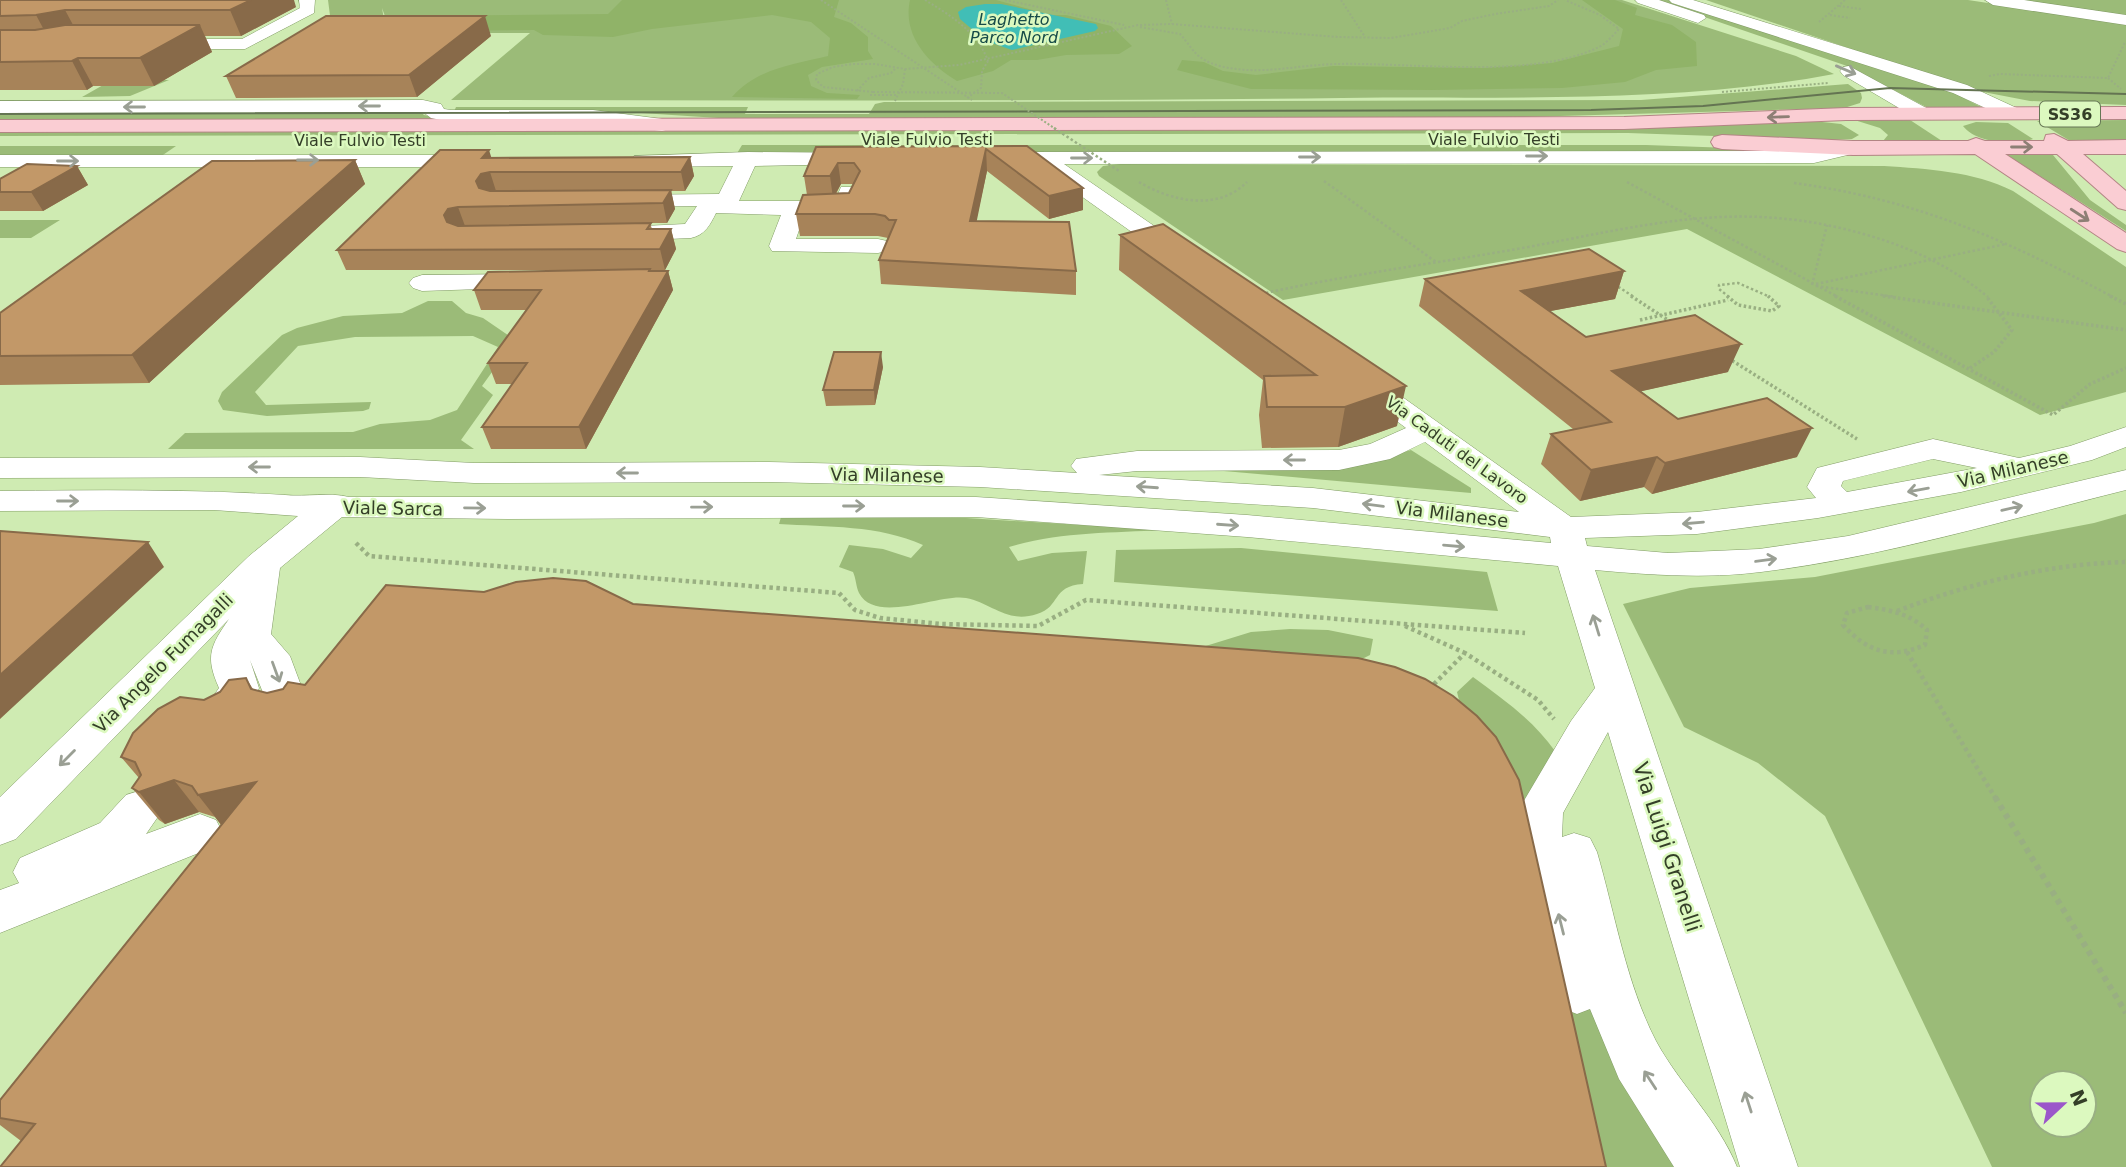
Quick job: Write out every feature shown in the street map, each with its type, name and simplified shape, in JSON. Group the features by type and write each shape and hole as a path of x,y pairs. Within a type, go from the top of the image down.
{"main road":[{"path":"1846,114 1874,99 1881,88"},
{"path":"1960,89 2025,102 2126,111"},
{"name":"Viale Fulvio Testi","path":"0,126 1624,123 1846,114 2126,111"},
{"name":"Viale Fulvio Testi","path":"1923,114 1979,147"},
{"path":"2014,114 2065,148 2102,185 2126,203"},
{"path":"1810,116 1849,123 1868,133 1870,140 1853,148"},
{"name":"Viale Fulvio Testi","path":"0,141 1493,138 1663,140 1853,148 2126,147"},
{"path":"1979,147 2126,244"},
{"path":"1853,148 1984,170 2034,185"},
{"path":"2126,159 2114,165 2113,175 2126,188"}],"street":[{"path":"134,44 246,44 308,10 307,0"},
{"path":"1643,0 1813,56 1881,88 1923,114"},
{"path":"1676,0 1960,89 2014,114"},
{"path":"1697,0 1809,37 1829,49"},
{"path":"1985,10 1999,1 2126,20"},
{"path":"202,107 229,90"},
{"name":"Viale Fulvio Testi","path":"0,107 423,106 434,108 438,114 451,116 593,116 662,125"},
{"name":"Viale Fulvio Testi","path":"967,158 1814,157 1853,148"},
{"path":"650,153 689,155"},
{"path":"739,154 724,208 765,209 798,198 844,208 849,192"},
{"name":"Viale Fulvio Testi","path":"624,161 739,154 886,158"},
{"path":"1041,158 1244,299"},
{"name":"Viale Fulvio Testi","path":"240,160 215,177 418,175 432,161"},
{"name":"Viale Fulvio Testi","path":"0,161 498,161"},
{"path":"798,198 781,246 878,246"},
{"path":"603,234 691,231 698,225 712,199 604,200"},
{"path":"439,264 422,282 557,281"},
{"name":"Via Caduti del Lavoro","path":"1335,362 1429,429 1569,543"},
{"path":"980,477 1138,461 1339,460 1379,452 1429,429"},
{"name":"Via Milanese","path":"786,506 929,505 1247,526 1569,543 1839,504 1961,482 2081,453 2126,436"},
{"path":"0,468 359,467 474,473"},
{"name":"Via Milanese","path":"474,473 769,472 980,477 1313,498 1569,543 1668,565 1759,561 1848,547 2126,480"},
{"name":"Via Angelo Fumagalli","path":"0,826 291,538 333,507 382,484 474,473"},
{"name":"Viale Sarca","path":"0,501 214,500 333,507 522,509 786,506"},
{"name":"Via Luigi Granelli","path":"1569,543 1769,1167"},
{"path":"262,564 254,638 258,646 270,656 288,707"},
{"path":"220,717 234,701 239,688 229,669 228,653 255,611"},
{"path":"1577,990 1539,835 1541,812 1578,745 1616,690"},
{"path":"0,888 116,836 142,808"},
{"path":"0,912 200,833"},
{"path":"1574,852 1614,1002 1638,1061 1708,1167"}],"path":[{"path":"821,0 975,102"},
{"path":"925,0 965,28 987,53 988,61 982,71 981,88 967,98"},
{"path":"1005,0 1125,26 1180,34 1197,57 1210,63 1268,72 1337,64 1530,64 1588,53 1609,44 1619,29 1615,24 1600,14 1565,0"},
{"path":"1166,0 1172,24"},
{"path":"1341,0 1365,37"},
{"path":"1121,172 1002,93 857,91 820,86 816,80 817,74 832,67 852,64 875,64 905,69 988,61 1125,26 1172,24 1365,37 1412,36 1450,28 1478,18 1549,6 1558,0"},
{"path":"1822,20 1845,0"},
{"path":"1839,6 1861,9"},
{"path":"1829,15 1850,18"},
{"path":"2108,78 2126,39"},
{"path":"857,91 869,78 896,68"},
{"path":"894,103 903,84 905,69"},
{"path":"1987,82 1989,75 2000,74 2108,78 2118,87"},
{"path":"871,92 869,95 897,95"},
{"path":"1331,177 1318,177 1436,262"},
{"path":"1134,179 1169,197 1198,199 1229,195 1242,189 1246,182 1257,179"},
{"path":"1625,181 2053,415 2090,384 2126,368"},
{"path":"1783,182 1876,199 1941,218 2008,244 2126,304"},
{"path":"1244,299 1436,262 1691,218 1770,216 1827,224 1886,239 1962,274 2004,312 2012,330 1998,350 1970,368"},
{"path":"1812,285 1827,224"},
{"path":"1812,285 2008,244"},
{"path":"1607,280 1683,330"},
{"path":"1640,320 1729,300 1757,310 1772,311 1779,306 1754,287 1738,283 1719,285 1723,295 1729,300"},
{"path":"1812,285 2126,330"},
{"path":"1718,351 1867,445"},
{"path":"356,543 369,556 839,593 855,610 880,618 941,624 1038,626 1086,600 1525,633"},
{"path":"1897,611 2002,579 2096,562 2126,562"},
{"path":"1868,607 1897,611 1917,619 1927,630 1925,645 1908,652 1891,652 1864,645 1843,625 1847,613 1868,607"},
{"path":"1399,624 1465,653 1538,700 1578,745"},
{"path":"1908,652 2126,1013"},
{"path":"1426,693 1465,653"}],"green space":[{"path":"328,0 1622,0 1796,56 1834,74 1775,84 1714,90 1590,96 451,100 530,33 391,33 382,8 385,25 332,31"},
{"path":"622,0 839,0 834,17 851,23 868,37 868,51 873,59 822,67 808,75 811,86 827,93 860,95 857,99 732,97 752,80 764,74 828,56 830,38 811,22 772,15 652,29 613,37 543,35 534,30 394,31 391,16 608,14"},
{"path":"910,0 996,0 1051,15 1066,15 1111,26 1132,46 1119,54 1011,60 993,71 957,81 937,66 920,48 910,25"},
{"path":"1582,0 1615,0 1637,8 1635,15 1672,25 1696,42 1697,66 1656,70 1625,82 1562,88 1434,90 1251,89 1177,70 1182,60 1204,62 1223,71 1256,75 1333,66 1484,68 1552,63 1619,46 1623,29"},
{"path":"1655,0 1668,0 1946,89 1983,108 1928,108 1850,67"},
{"path":"1706,0 1968,0 2126,24 2126,105 2030,101 1973,90"},
{"path":"2022,0 2126,0 2126,15"},
{"path":"112,80 169,80 130,96 82,97"},
{"path":"1848,84 1861,93 1862,98 1860,103 1844,108 1525,117 734,119 641,113 453,114 456,107 748,107 745,114 869,114 875,104 884,102 1641,100"},
{"path":"0,109 417,109 424,115 437,118 579,120 0,121"},
{"path":"1848,118 1907,118 1942,141 1883,141 1888,135 1880,128"},
{"path":"2126,120 2126,142 2072,142 2037,121"},
{"path":"1813,121 1841,124 1859,135 1852,139 1832,140 1628,133 0,136 0,131"},
{"path":"1976,122 2008,123 2033,139 1996,142 1977,136 1963,126"},
{"path":"742,145 1646,145 1815,151 736,155"},
{"path":"0,146 176,146 160,157 0,157"},
{"path":"2007,155 2053,155 2090,200 2126,225 2126,231"},
{"path":"1103,166 1884,166 1966,175 2013,191 2126,267 2126,392 2040,415 1687,229 1283,300 1099,176 1097,172"},
{"path":"0,220 60,220 31,238 0,238"},
{"path":"428,301 452,301 466,313 483,318 515,340 482,386 493,395 461,440 474,449 168,449 185,433 353,432 380,424 430,420 457,410 498,347 473,336 355,337 298,346 255,392 266,405 371,402 369,409 363,411 267,416 223,410 218,401 222,392 282,335 297,328 343,316 402,313"},
{"path":"1411,450 1471,488 1471,493 1190,468 1368,462"},
{"path":"2126,514 2126,1167 1992,1167 1825,816 1758,763 1684,727 1623,604 1690,588 1815,577 2094,523"},
{"path":"781,517 966,518 1163,530 1066,536 1009,547 1018,561 1052,553 1087,551 1083,584 1066,589 1045,611 1017,616 966,598 893,607 879,607 867,602 859,593 853,572 839,567 849,545 883,549 911,558 923,545 871,530 779,524"},
{"path":"1241,548 1487,572 1498,611 1114,582 1116,550"},
{"path":"1328,630 1373,639 1370,655 1334,673 1183,653 1251,632"},
{"path":"1473,677 1527,720 1555,751 1521,808 1466,728 1457,692"},
{"path":"1544,993 1596,997 1684,1167 1580,1167"}],"water":[{"name":"Laghetto Parco Nord","path":"1001,4 1096,24 1098,28 1095,31 1012,50 986,41 960,19 958,12 966,7"}],"building":[{"path":"0,0 251,0 230,10 65,10 36,15 0,16"},
{"path":"326,16 485,16 409,75 226,76"},
{"path":"65,25 200,25 140,58 0,62 0,30 35,30"},
{"path":"1027,146 1083,188 1049,196 986,149 970,221 1069,222 1076,271 879,260 896,220 875,214 796,214 803,195 849,193 860,171 854,163 838,163 830,176 804,176 816,147"},
{"path":"440,150 489,150 482,158 690,157 681,172 490,172 481,174 476,181 479,188 490,191 671,190 663,203 458,207 448,209 444,215 447,222 458,226 651,223 647,229 671,229 660,249 337,250"},
{"path":"355,160 132,355 0,356 0,313 212,161"},
{"path":"27,164 77,166 31,192 0,192 0,179"},
{"path":"1163,224 1406,386 1345,407 1267,407 1264,376 1316,375 1120,235"},
{"path":"1589,249 1624,271 1521,291 1586,337 1695,315 1741,344 1612,371 1678,419 1767,398 1812,428 1665,463 1657,457 1591,470 1551,434 1611,422 1425,279"},
{"path":"650,269 649,271 668,271 579,427 482,427 527,363 488,363 541,290 474,290 488,272"},
{"path":"834,352 881,352 874,390 823,390"},
{"path":"0,531 148,542 0,675"},
{"path":"553,578 586,581 633,604 1358,658 1395,667 1425,679 1453,696 1477,716 1496,737 1519,780 1606,1167 0,1167 35,1124 0,1118 0,1100 256,782 198,795 192,786 174,780 139,792 132,788 141,775 135,762 121,757 133,733 158,709 180,697 204,700 220,692 229,680 246,678 251,689 267,693 283,689 288,682 305,685 386,585 484,592 516,582"}],"tram line":[{"path":"0,114 1591,110 1703,106 1890,88 2126,94"}]}
